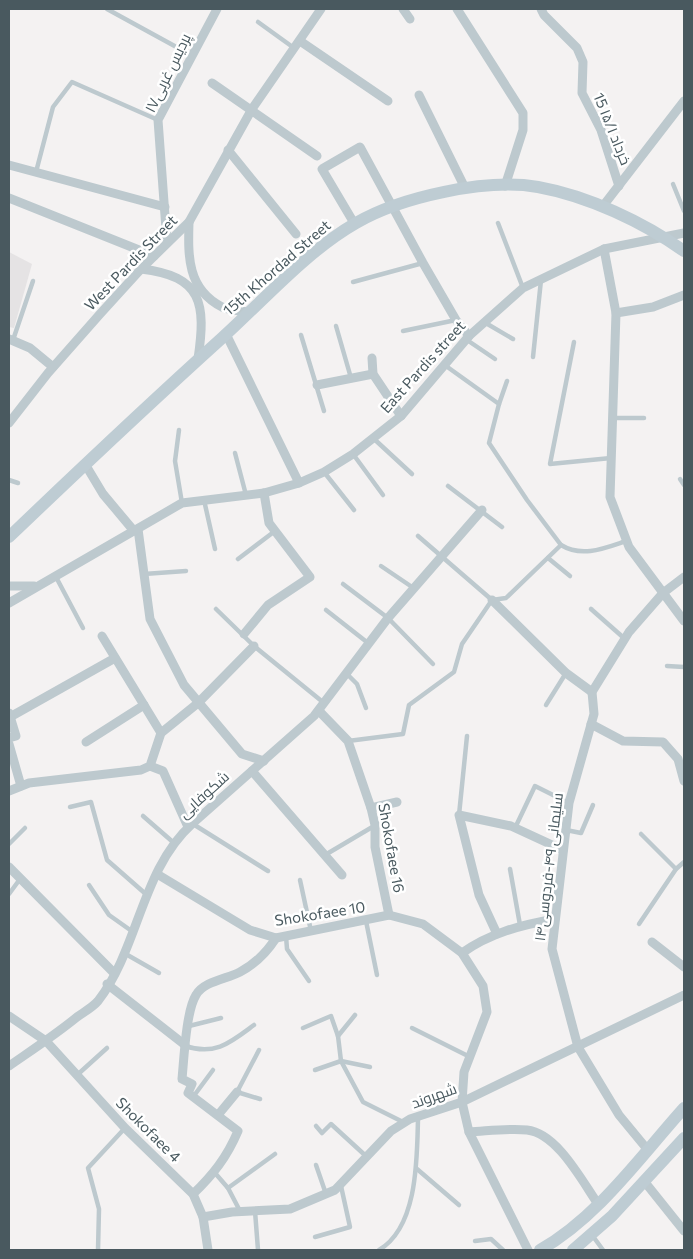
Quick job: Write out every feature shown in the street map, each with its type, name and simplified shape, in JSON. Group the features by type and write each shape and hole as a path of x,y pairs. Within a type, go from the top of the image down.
{"street":[{"name":"پردیس غربی۱۷","path":"167,243 158,120 217,9"},
{"name":"West Pardis Street","path":"9,423 53,367 140,269 189,222 252,109 321,9"},
{"path":"403,9 410,19"},
{"path":"457,9 523,112 523,130 505,186"},
{"name":"15 خرداد ۱۵/۱","path":"542,9 544,15 577,48 583,62 582,93 601,130 619,186"},
{"path":"297,44 388,100"},
{"path":"212,83 317,156"},
{"path":"419,95 465,188"},
{"path":"603,206 684,102"},
{"path":"354,223 322,169 360,147 393,204 423,263 468,338"},
{"path":"228,150 296,234"},
{"path":"9,165 165,207"},
{"name":"15th Khordad Street","path":"9,537 198,359 314,254 354,223 393,204 465,188 538,187 603,206 664,237 684,251"},
{"path":"9,198 154,256"},
{"path":"189,222 188,256 192,274 206,295 223,307 249,312"},
{"name":"East Pardis street","path":"9,604 182,503 264,493 299,483 324,472 353,454 401,416 446,366 468,338 523,288 604,249 684,233"},
{"path":"604,249 616,313 610,497 626,541 684,621"},
{"path":"140,269 165,272 182,280 198,300 202,330 198,359"},
{"path":"616,313 653,307 684,295"},
{"path":"226,334 299,483"},
{"path":"11,339 30,348 53,367"},
{"path":"372,358 373,374 401,416"},
{"path":"317,386 373,374"},
{"path":"86,464 103,494 136,530 150,619 184,686 242,754 264,761"},
{"path":"244,634 268,605 310,576 269,523 264,493"},
{"name":"شکوفایی","path":"9,1066 46,1041 97,1002 114,973 133,932 161,861 175,843 190,825 264,761 321,707 388,618 415,590 482,510"},
{"path":"492,600 566,673 592,692 625,639 664,593 684,577"},
{"path":"9,586 23,588 40,585"},
{"path":"102,636 161,733"},
{"path":"150,766 161,733 198,703 254,646"},
{"path":"9,738 16,736 9,715 116,658"},
{"name":"سلیمانی ۴۹-فردوسی۱۴","path":"592,692 594,714 569,803 552,949 578,1047 619,1115 647,1149"},
{"path":"86,742 144,705"},
{"name":"Shokofaee 16","path":"321,707 348,741 371,808 375,825 375,847 388,915"},
{"path":"591,724 623,741 663,742 678,760 684,781"},
{"path":"9,744 21,786"},
{"path":"9,791 29,783 141,770 150,766 163,771 190,825"},
{"path":"252,771 342,875"},
{"path":"371,808 397,802"},
{"path":"496,934 479,895 459,815 515,828 563,850"},
{"path":"9,867 114,973"},
{"name":"Shokofaee 10","path":"157,874 250,930 281,937 388,915 423,924 462,953"},
{"path":"528,1250 469,1132 462,1102 464,1072 487,1012 483,986 462,953 478,941 520,925 555,919"},
{"path":"193,1194 215,1173 230,1149 238,1131 188,1093 192,1084 182,1078 188,1026 197,993 207,986 240,972 281,937"},
{"path":"652,942 684,967"},
{"path":"107,984 185,1045"},
{"name":"شهروند","path":"203,1217 240,1211 290,1209 326,1194 340,1185 391,1131 404,1123 462,1102 684,995"},
{"name":"Shokofaee 4","path":"9,1016 23,1023 46,1041 75,1076 193,1194 203,1217 208,1250"},
{"path":"218,1115 237,1092"},
{"path":"540,1250 569,1231 598,1204 684,1108"},
{"path":"469,1132 529,1130 549,1139 561,1151 598,1204"},
{"path":"573,1250 592,1235 684,1138"},
{"path":"644,1181 684,1231"}],"lane":[{"path":"107,9 191,55"},
{"path":"258,22 297,44"},
{"path":"36,172 53,107 72,82 158,120"},
{"path":"673,184 684,211"},
{"path":"498,223 523,288"},
{"path":"353,282 423,263"},
{"path":"533,357 542,280"},
{"path":"11,339 33,281"},
{"path":"403,331 456,320"},
{"path":"484,322 513,338"},
{"path":"336,326 352,379"},
{"path":"301,335 324,411"},
{"path":"468,338 495,359"},
{"path":"574,342 550,464 611,458"},
{"path":"446,366 499,404"},
{"path":"507,381 489,443 527,500 561,544 567,548 594,552 626,541"},
{"path":"613,418 644,418"},
{"path":"179,430 175,461 182,503"},
{"path":"373,438 412,474"},
{"path":"235,453 246,496"},
{"path":"353,454 383,495"},
{"path":"324,472 354,510"},
{"path":"680,479 684,485"},
{"path":"9,480 18,483"},
{"path":"448,486 502,527"},
{"path":"204,499 214,549"},
{"path":"238,559 275,531"},
{"path":"418,536 492,600"},
{"path":"348,741 403,734 409,705 454,672 462,644 492,600 506,598 561,544"},
{"path":"548,558 570,576"},
{"path":"381,566 415,590"},
{"path":"144,574 186,570"},
{"path":"56,577 84,628"},
{"path":"343,584 388,618 433,664"},
{"path":"216,609 321,707"},
{"path":"591,609 625,639"},
{"path":"326,610 368,643"},
{"path":"667,666 684,667"},
{"path":"546,704 566,673"},
{"path":"347,674 357,684 366,708"},
{"path":"459,815 466,736"},
{"path":"515,828 535,786 569,803"},
{"path":"70,807 91,802 107,860 148,896"},
{"path":"566,830 582,833 593,805"},
{"path":"143,816 175,843"},
{"path":"190,825 268,870"},
{"path":"325,855 375,825"},
{"path":"9,844 25,828"},
{"path":"640,834 676,869"},
{"path":"639,924 676,869 684,862"},
{"path":"510,869 520,925"},
{"path":"9,894 20,879"},
{"path":"300,880 311,931"},
{"path":"88,885 109,915 133,932"},
{"path":"366,921 377,975"},
{"path":"281,937 287,950 308,981"},
{"path":"123,953 159,973"},
{"path":"338,1036 355,1015"},
{"path":"303,1028 331,1016 338,1036 341,1061 363,1102 404,1123"},
{"path":"188,1026 222,1018"},
{"path":"185,1045 196,1049 225,1046 254,1025"},
{"path":"412,1028 470,1057"},
{"path":"75,1076 106,1048"},
{"path":"259,1050 237,1092 260,1099"},
{"path":"315,1070 341,1061 370,1067"},
{"path":"193,1097 213,1070"},
{"path":"379,1250 402,1228 417,1169 418,1118"},
{"path":"316,1126 322,1134 331,1124 367,1157"},
{"path":"98,1250 99,1209 88,1168 125,1128"},
{"path":"228,1188 275,1154"},
{"path":"316,1165 326,1194"},
{"path":"417,1169 459,1205"},
{"path":"215,1173 228,1188 240,1211"},
{"path":"315,1237 350,1227 340,1185"},
{"path":"255,1211 258,1250"},
{"path":"592,1235 604,1250"},
{"path":"475,1241 491,1239 503,1250"}],"shaded area":[{"path":"9,252 32,264 14,328 9,327"}]}
